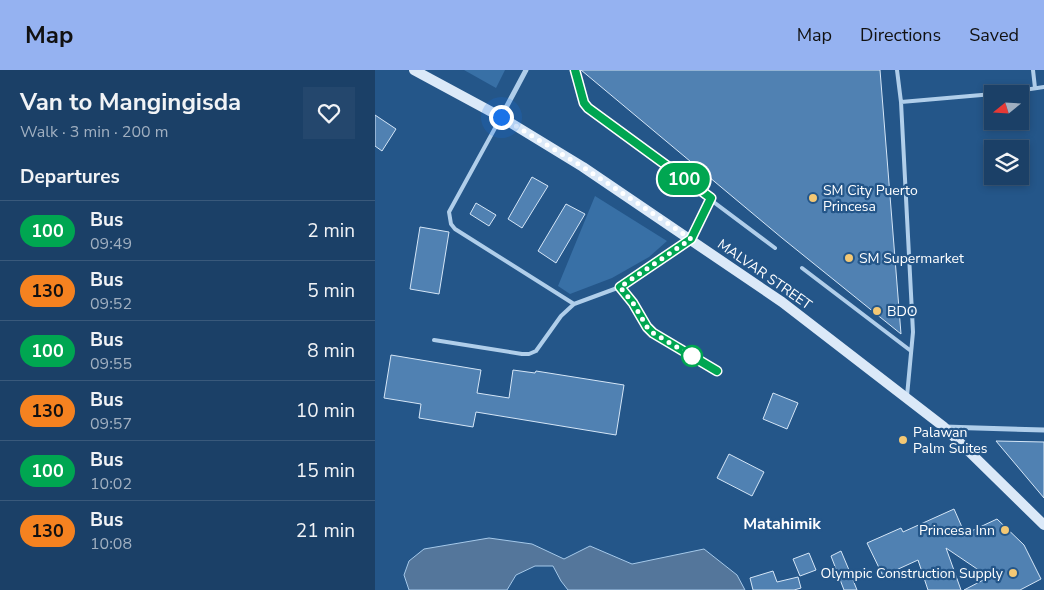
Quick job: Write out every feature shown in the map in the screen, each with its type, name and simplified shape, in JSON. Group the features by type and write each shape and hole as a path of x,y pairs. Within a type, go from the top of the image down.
{"main road":[{"name":"MALVAR STREET","path":"414,70 501,117 583,167 782,302 944,427 1044,525"}],"street":[{"path":"501,117 526,70"},
{"path":"944,427 1044,430"}],"lane":[{"path":"575,70 584,103 588,108 711,198 775,248"},
{"path":"897,70 901,102 913,332 907,398"},
{"path":"1033,70 1035,88"},
{"path":"1029,89 1044,86"},
{"path":"901,102 984,95"},
{"path":"501,117 449,212 451,224 455,229 574,304"},
{"path":"434,340 529,354 542,344 561,316 574,304 620,287 691,239 711,198"},
{"path":"802,268 911,351"},
{"path":"620,287 653,333 717,371"}],"shaded area":[{"path":"464,70 505,70 496,88"},
{"path":"595,196 667,241 649,257 612,278 570,294 558,286"},
{"path":"489,538 532,544 564,559 590,546 632,564 704,549 737,575 745,590 568,590 553,566 535,566 516,575 507,590 409,590 404,575 409,561 424,549"}],"building":[{"name":"SM City Puerto Princesa","path":"581,70 880,70 901,334 782,238"},
{"path":"375,115 396,129 382,151 375,146"},
{"path":"532,177 548,186 522,228 508,219"},
{"path":"476,203 496,215 489,226 470,214"},
{"path":"566,204 585,214 556,263 538,251"},
{"path":"420,227 449,232 439,294 410,289"},
{"path":"391,355 481,370 477,393 509,398 513,370 535,373 536,371 624,385 616,435 476,412 473,427 419,418 421,404 384,398"},
{"path":"773,393 798,403 787,429 763,419"},
{"path":"996,441 1044,442 1044,498"},
{"path":"729,454 764,472 752,496 717,478"},
{"path":"954,509 965,534 997,519 1024,545 1041,579 1020,590 964,590 989,577 946,548 961,590 928,590 918,560 883,576 867,543 901,528 903,532"},
{"path":"841,551 857,590 844,590 831,556"},
{"path":"809,553 816,570 800,576 793,559"},
{"path":"773,571 777,582 798,577 801,588 794,590 753,590 750,578"}],"bus line":[{"name":"100","path":"575,70 584,103 588,108 607,124 711,198 691,239 620,287 653,333 717,371"}],"place":[{"name":"SM City Puerto Princesa","path":"813,198"},
{"name":"SM Supermarket","path":"849,258"},
{"name":"BDO","path":"877,311"},
{"name":"Palawan Palm Suites","path":"903,440"},
{"name":"Princesa Inn","path":"1005,530"},
{"name":"Olympic Construction Supply","path":"1013,573"}],"district":[{"name":"Matahimik","path":"782,523"}],"route":[{"path":"501,117 583,167 691,239 620,287 653,333 692,356"}]}
